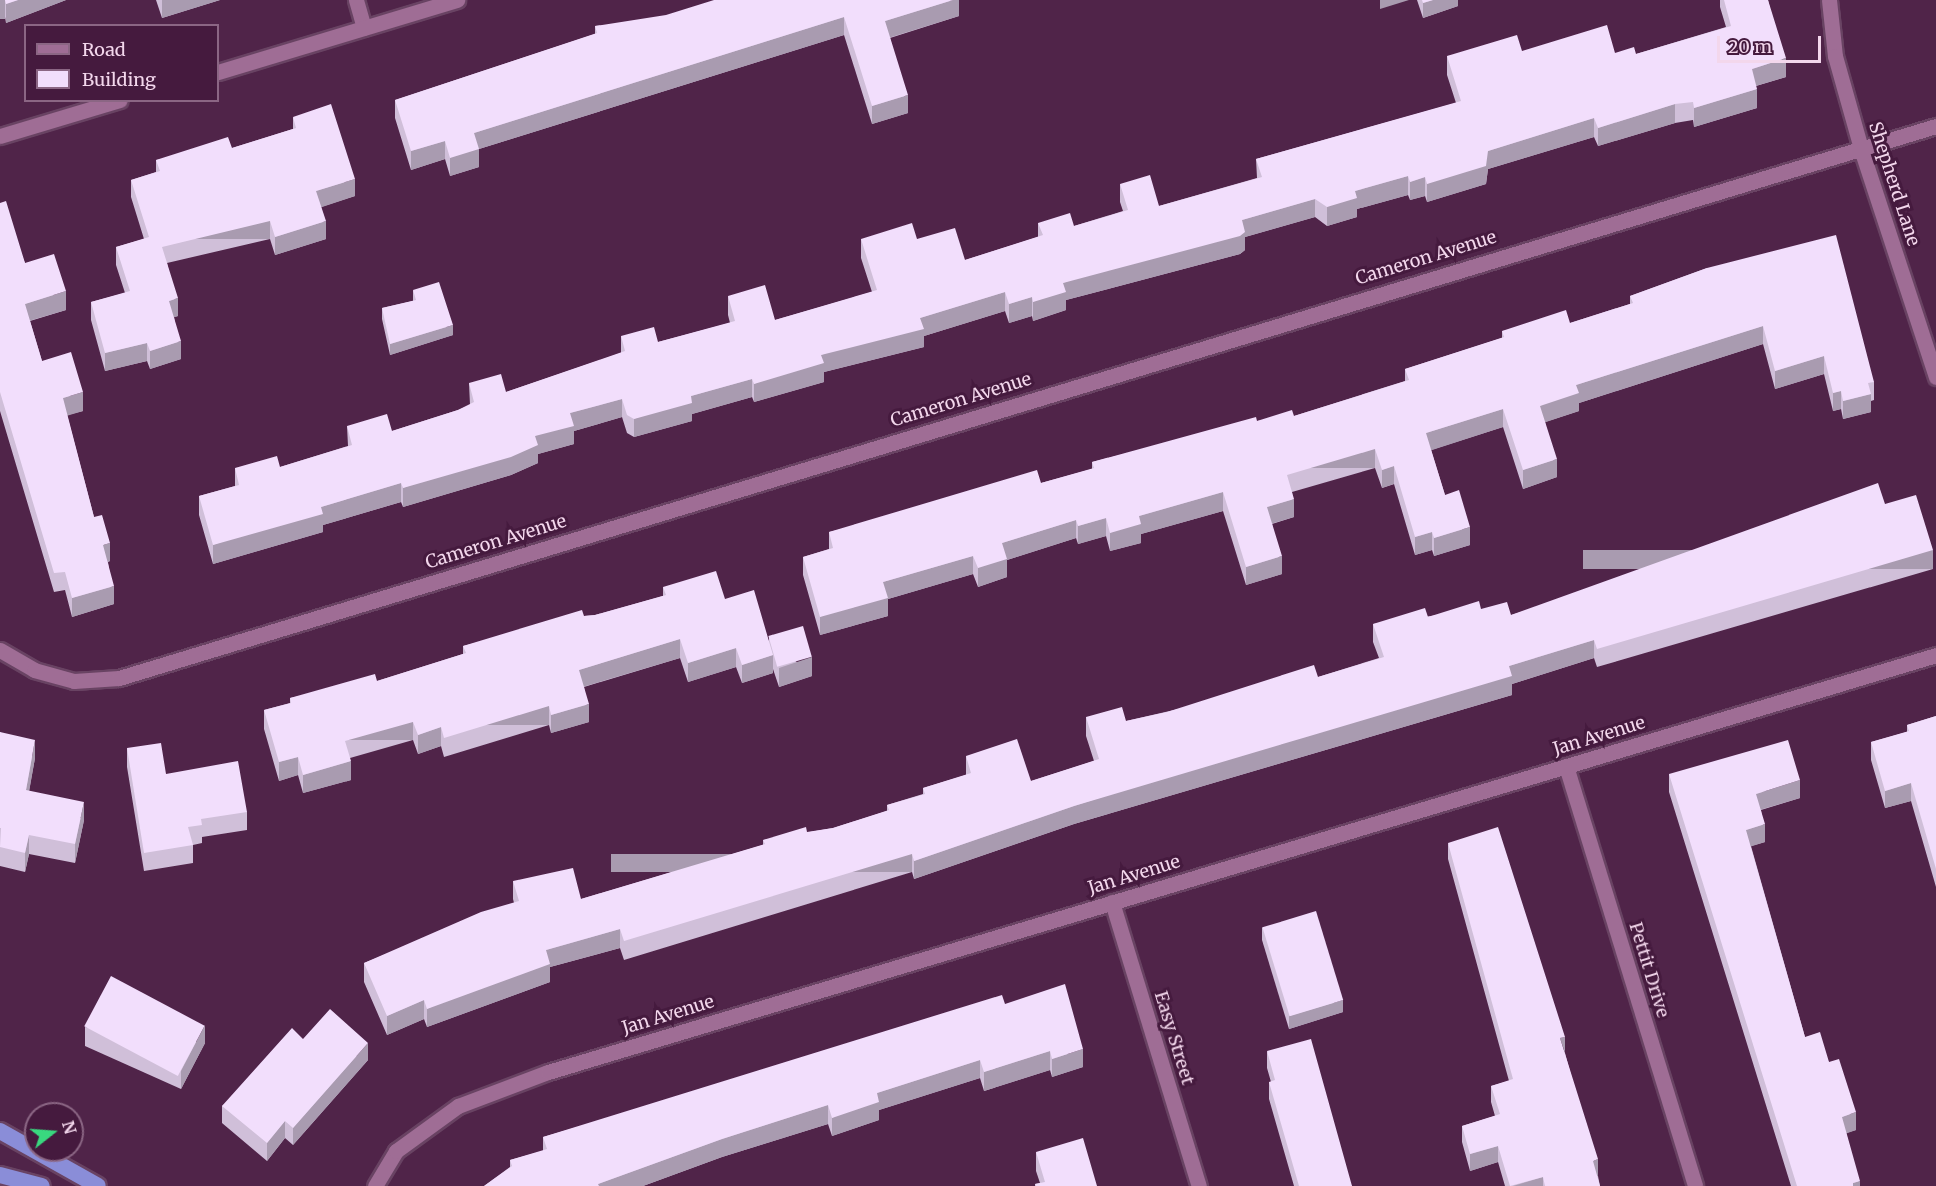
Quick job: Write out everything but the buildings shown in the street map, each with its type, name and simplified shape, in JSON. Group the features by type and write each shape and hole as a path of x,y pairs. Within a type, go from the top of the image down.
{"highway":[{"path":"0,1131 98,1186"},
{"path":"0,1175 42,1186"}],"street":[{"path":"356,0 364,28"},
{"path":"219,72 457,0"},
{"name":"Shepherd Lane","path":"1829,0 1835,56 1862,152 1936,377"},
{"path":"0,136 113,102"},
{"name":"Cameron Avenue","path":"0,650 34,670 74,681 119,678 1754,177 1862,152 1936,126"},
{"name":"Jan Avenue","path":"375,1186 396,1152 458,1106 548,1072 1936,655"},
{"name":"Pettit Drive","path":"1566,766 1695,1186"},
{"name":"Easy Street","path":"1112,902 1199,1186"}]}
